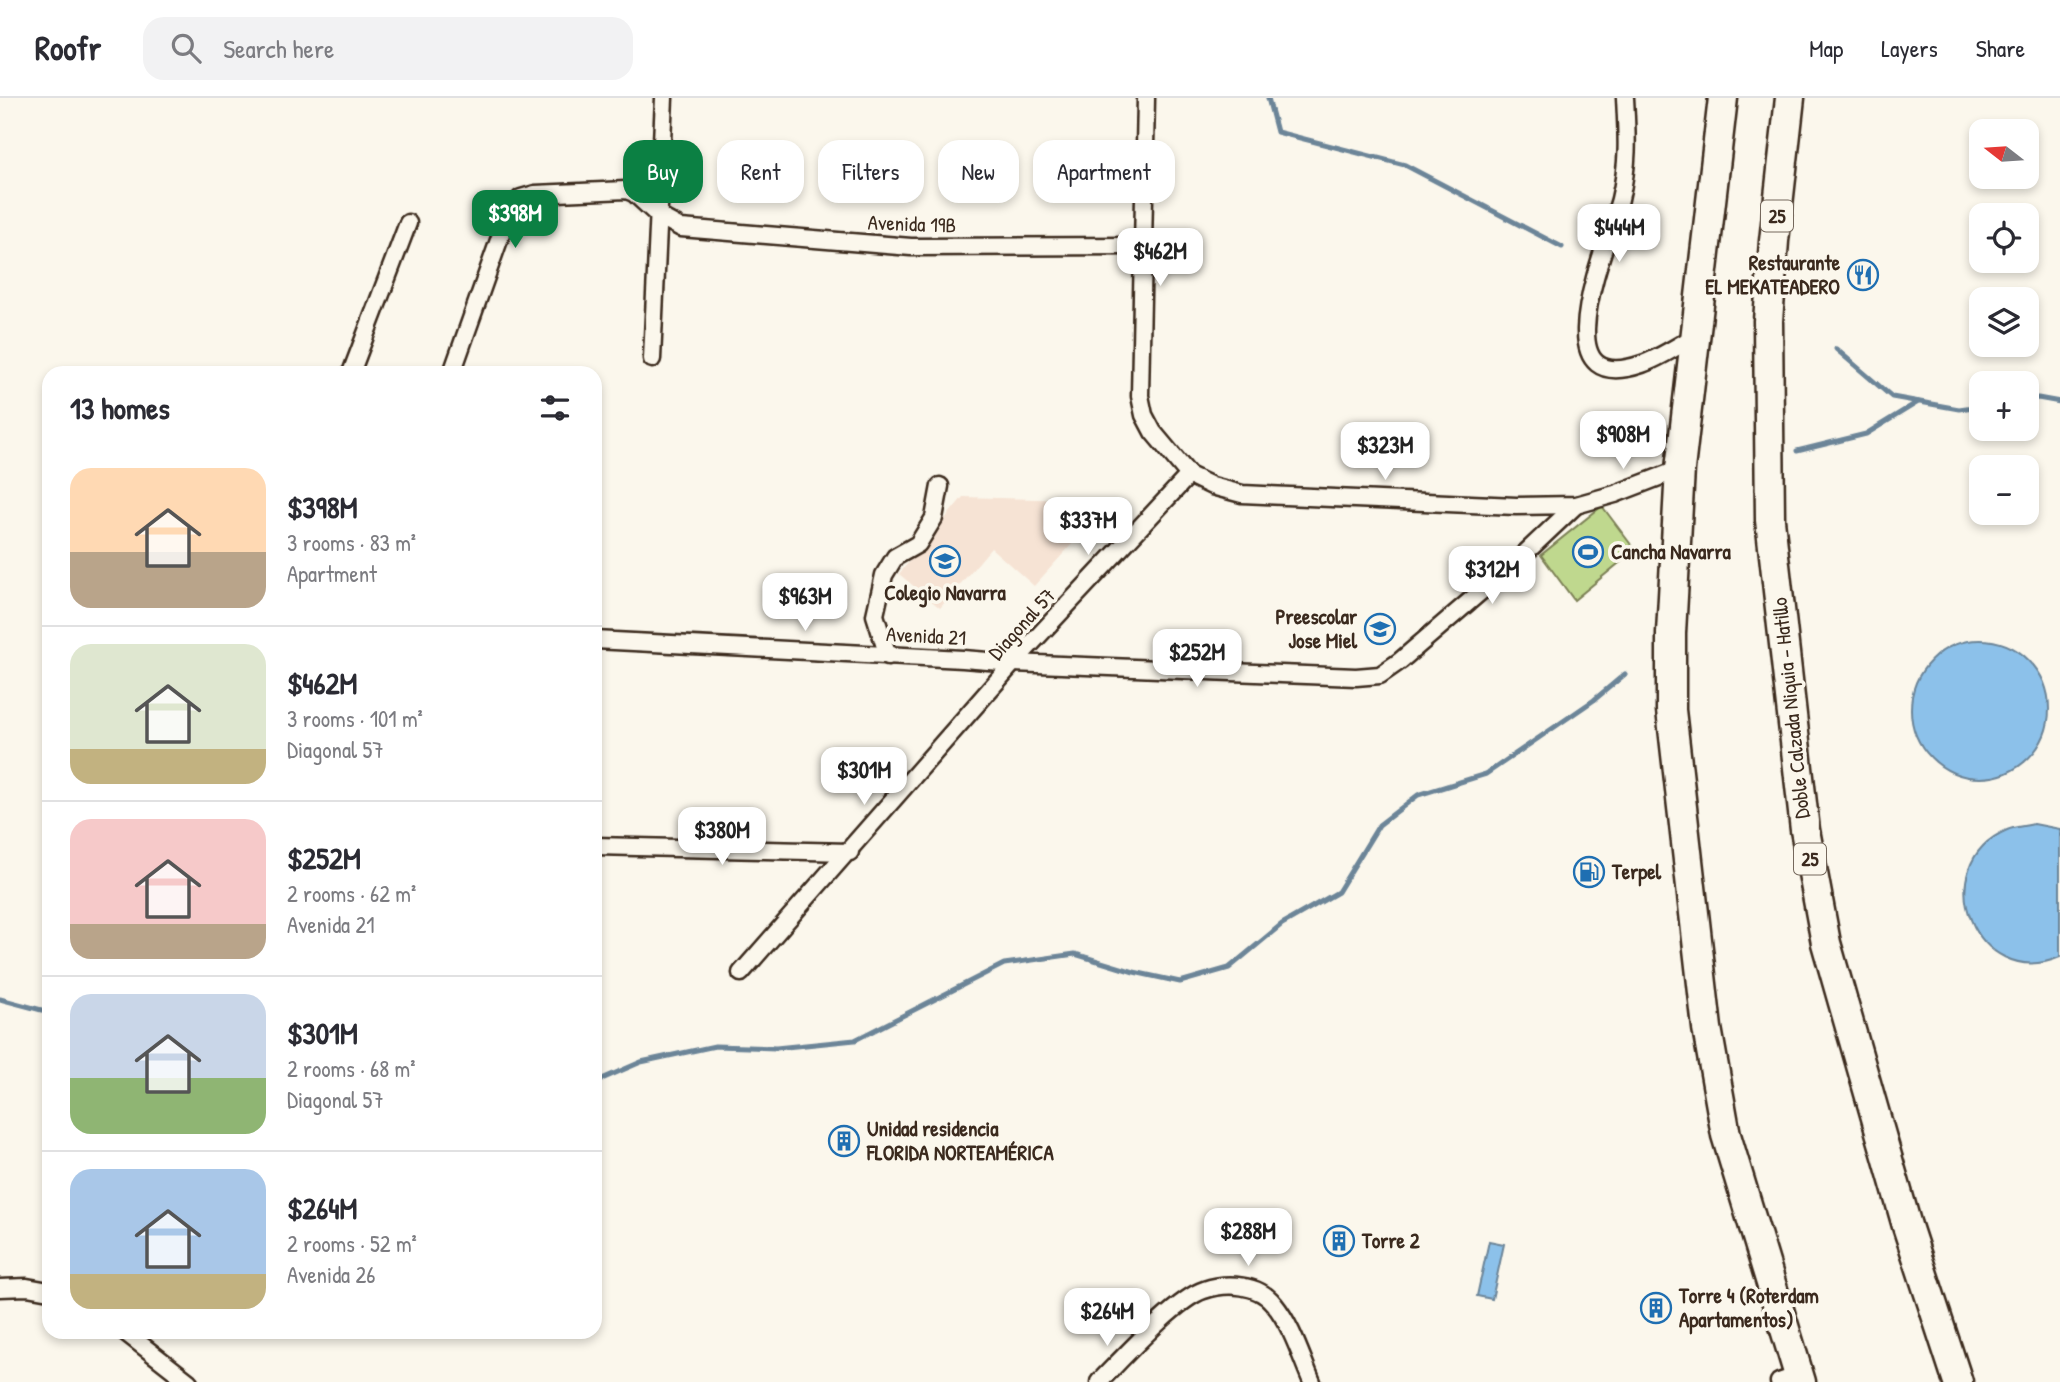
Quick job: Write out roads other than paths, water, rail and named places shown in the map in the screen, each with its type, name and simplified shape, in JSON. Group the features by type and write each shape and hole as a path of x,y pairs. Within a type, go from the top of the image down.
{"highway":[{"path":"1723,98 1680,469 1671,633 1673,743 1697,925 1707,1028 1726,1135 1785,1332 1793,1380"},
{"name":"Doble Calzada Niquia - Hatillo","path":"1790,98 1768,321 1770,520 1805,830 1826,943 1907,1226 1958,1382"}],"street":[{"path":"652,359 664,98"},
{"path":"1146,98 1140,396 1144,415 1153,432 1189,475 1212,486 1242,494 1516,506 1576,505 1615,494 1680,469"},
{"path":"1625,98 1628,160 1620,200 1588,302 1585,332 1588,351 1594,360 1603,366 1623,368 1642,364 1694,337"},
{"path":"454,366 510,209 521,198 535,194 626,190 634,193 659,216"},
{"name":"Avenida 19B","path":"659,216 681,228 911,247 1143,246"},
{"path":"354,366 408,223"},
{"name":"Diagonal 57","path":"741,973 1013,663 1189,475"},
{"path":"888,656 875,615 884,575 895,557 918,544 934,518 940,486"},
{"name":"Avenida 21","path":"602,640 1013,663 1356,677 1380,675 1400,662 1512,565 1576,505"},
{"path":"602,846 849,852"},
{"path":"1099,1382 1182,1303 1204,1290 1228,1286 1249,1287 1274,1304 1312,1382"},
{"path":"0,1288 26,1287 42,1290"},
{"path":"134,1339 189,1382"}],"water":[{"path":"1980,640 2006,646 2029,660 2043,683 2049,709 2043,735 2029,758 2006,772 1980,778 1954,772 1931,758 1917,735 1911,709 1917,683 1931,660 1954,646"},
{"path":"2034,824 2060,829 2060,957 2030,963 2005,957 1985,942 1971,920 1966,895 1969,870 1982,847 2007,830"},
{"path":"1489,1241 1504,1244 1492,1299 1477,1296"}],"waterway":[{"path":"1268,98 1277,132 1405,165 1562,247"},
{"path":"1836,349 1892,397 1959,409 1969,408"},
{"path":"2039,398 2060,402"},
{"path":"1797,451 1866,434 1918,402"},
{"path":"602,1079 641,1062 715,1046 776,1048 855,1040 1004,964 1075,954 1134,972 1180,982 1229,968 1282,924 1338,892 1379,825 1418,795 1486,774 1594,700 1625,674"},
{"path":"0,999 42,1010"}],"place":[{"name":"Restaurante EL MEKATEADERO","path":"1863,275"},
{"name":"Cancha Navarra","path":"1588,552"},
{"name":"Colegio Navarra","path":"945,561"},
{"name":"Preescolar Jose Miel","path":"1380,629"},
{"name":"Terpel","path":"1589,872"},
{"name":"Unidad residencia FLORIDA NORTEAMÉRICA","path":"844,1141"},
{"name":"Torre 2","path":"1339,1241"},
{"name":"Torre 4 (Roterdam Apartamentos)","path":"1656,1308"}]}
